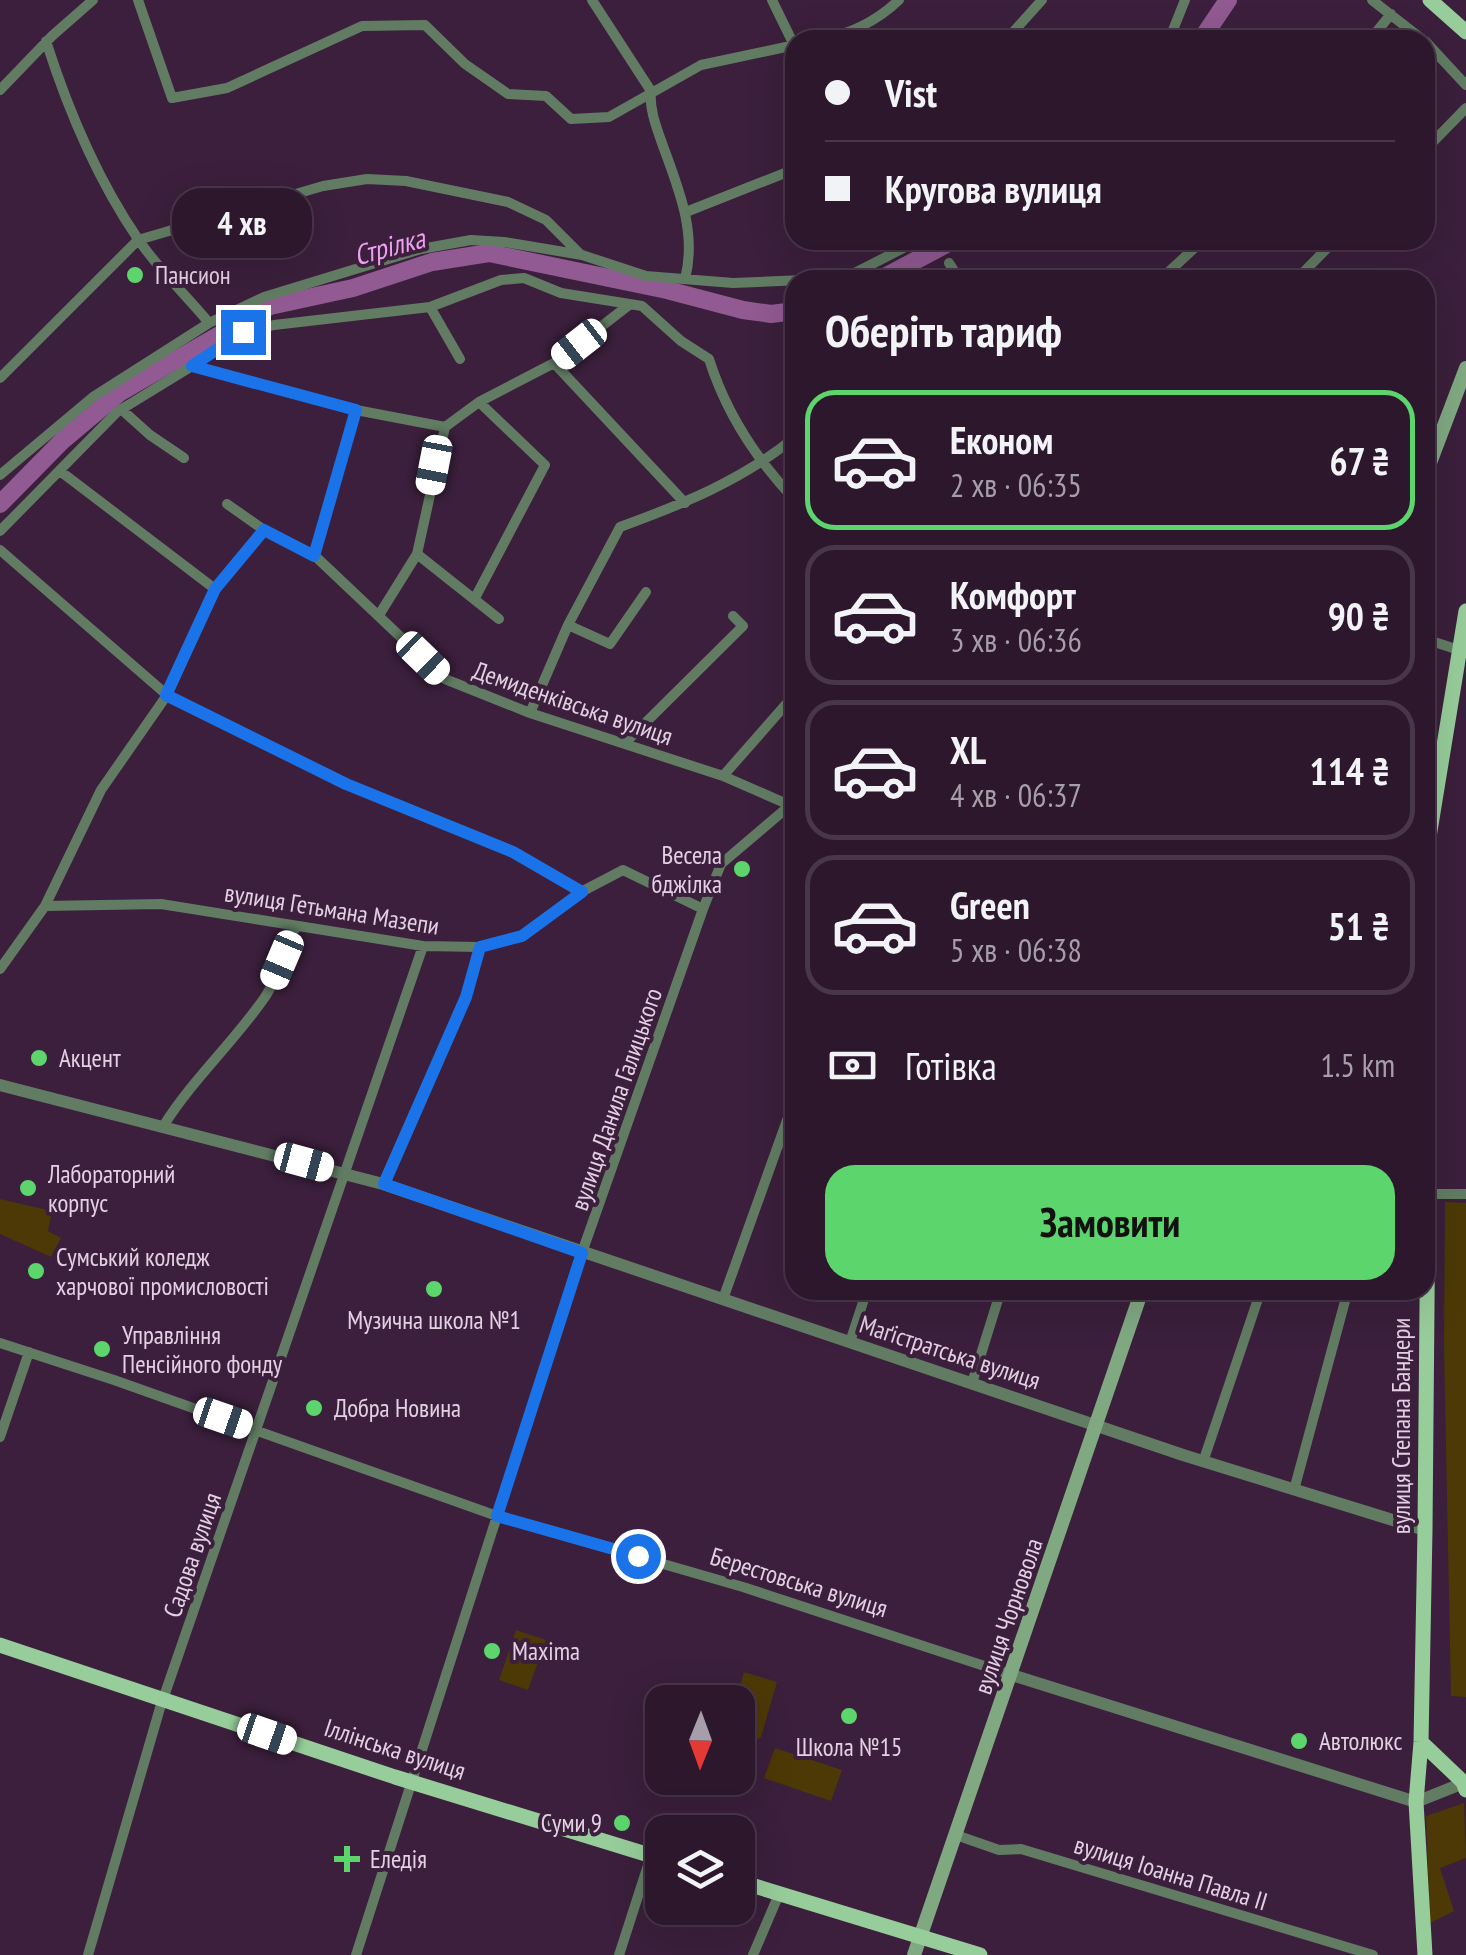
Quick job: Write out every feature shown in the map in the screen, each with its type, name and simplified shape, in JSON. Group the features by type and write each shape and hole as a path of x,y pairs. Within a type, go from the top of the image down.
{"main road":[{"path":"1430,0 1466,32"},
{"path":"1435,450 1466,368"},
{"path":"1435,803 1466,611"},
{"name":"вулиця Чорновола","path":"914,1955 1139,1300"},
{"name":"вулиця Степана Бандери","path":"1425,1955 1416,1802 1426,1530 1427,1300"},
{"name":"Іллінська вулиця","path":"0,1645 412,1782 645,1853"},
{"path":"1421,1742 1465,1785"},
{"path":"755,1887 980,1955"}],"street":[{"path":"0,90 46,41 94,0"},
{"path":"138,0 172,98 227,88 362,26 425,25 466,64 508,94 546,96 571,120 608,117 701,65 785,47"},
{"path":"592,0 651,92 655,120 686,212 691,255 686,279"},
{"path":"772,0 787,30"},
{"path":"855,30 880,18 899,0"},
{"path":"1015,30 1042,0"},
{"path":"1173,30 1185,0"},
{"path":"1372,0 1411,30"},
{"path":"1378,30 1391,14"},
{"path":"46,41 64,96 88,149 138,240 209,323"},
{"path":"1435,53 1466,85"},
{"path":"1435,140 1466,108"},
{"path":"686,212 785,174"},
{"path":"0,378 138,240 323,186 367,179 456,189 527,209 546,220 582,255"},
{"path":"0,475 93,397 209,323 282,292 421,249 472,240 504,242 582,255 646,276 734,283 785,281"},
{"path":"861,270 900,250"},
{"path":"1171,270 1192,250"},
{"path":"1306,270 1326,250"},
{"path":"949,263 954,270"},
{"path":"0,531 121,409 243,332 430,307 501,280 524,278 561,293 642,306 681,342 709,359 718,388 762,465 785,489"},
{"path":"379,615 417,554 446,427 478,402 554,363 629,305"},
{"path":"430,307 460,358"},
{"path":"554,363 685,503"},
{"path":"192,366 356,410 446,427"},
{"path":"476,598 545,465 478,402"},
{"path":"121,409 184,458"},
{"path":"314,556 356,410"},
{"path":"530,713 568,626 620,527 685,503 762,465 785,445"},
{"path":"60,472 215,589"},
{"name":"Демиденківська вулиця","path":"228,504 264,530 314,556 445,679 530,713 723,776 785,801"},
{"path":"0,969 45,906 100,790 166,695 215,589 264,530"},
{"path":"0,550 166,695 346,784 513,852 582,892"},
{"path":"417,554 499,619"},
{"path":"568,626 610,644 646,592"},
{"path":"625,743 743,626 733,616"},
{"path":"1435,642 1462,651"},
{"path":"723,776 785,705"},
{"name":"вулиця Данила Галицького","path":"356,1955 582,1253 703,908 722,864 785,812"},
{"name":"вулиця Гетьмана Мазепи","path":"45,906 160,904 423,946 480,947 522,936 582,892 623,870 703,908"},
{"path":"164,1125 185,1092 227,1047 268,993 296,926"},
{"name":"Садова вулиця","path":"88,1955 163,1699 423,946"},
{"path":"384,1184 466,997 480,947"},
{"name":"Маґістратська вулиця","path":"0,1085 384,1184 1204,1462 1426,1530"},
{"path":"723,1299 785,1126"},
{"path":"1435,1194 1466,1194"},
{"path":"850,1342 864,1300"},
{"path":"972,1383 998,1300"},
{"path":"1204,1462 1258,1300"},
{"path":"1294,1490 1345,1300"},
{"name":"Берестовська вулиця","path":"0,1343 497,1516 743,1587 1416,1802"},
{"path":"0,1436 29,1352"},
{"path":"1416,1802 1465,1785"},
{"name":"вулиця Іоанна Павла II","path":"956,1835 1000,1850 1021,1849 1373,1955"},
{"path":"619,1955 645,1888"},
{"path":"753,1955 779,1894"}],"shaded area":[{"path":"0,1199 52,1211 48,1231 61,1238 51,1257 0,1234"},
{"path":"1445,1202 1466,1203 1466,1697 1451,1696"},
{"path":"516,1630 546,1640 528,1690 499,1680"},
{"path":"744,1672 777,1682 761,1737 755,1742 755,1685 740,1685"},
{"path":"775,1748 842,1770 831,1801 764,1778"},
{"path":"1464,1803 1466,1858 1440,1868 1454,1911 1430,1923 1426,1816"}],"waterway":[{"name":"Стрілка","path":"1208,30 1228,0"},
{"name":"Стрілка","path":"898,270 935,250"},
{"name":"Стрілка","path":"0,504 63,440 119,393 270,306 353,288 432,262 489,253 743,310 785,312"}],"place":[{"name":"Пансион","path":"135,275"},
{"name":"Весела бджілка","path":"742,869"},
{"name":"Акцент","path":"39,1058"},
{"name":"Лабораторний корпус","path":"28,1188"},
{"name":"Сумський коледж харчової промисловості","path":"36,1271"},
{"name":"Музична школа №1","path":"434,1289"},
{"name":"Управління Пенсійного фонду","path":"102,1349"},
{"name":"Добра Новина","path":"314,1408"},
{"name":"Maxima","path":"492,1651"},
{"name":"Школа №15","path":"849,1716"},
{"name":"Автолюкс","path":"1299,1741"},
{"name":"Суми 9","path":"622,1823"},
{"name":"Еледія","path":"347,1859"}],"route":[{"path":"243,332 192,366 356,410 314,556 264,530 215,589 166,695 346,784 513,852 582,892 522,936 480,947 466,997 384,1184 582,1253 497,1516 638,1556"}]}
